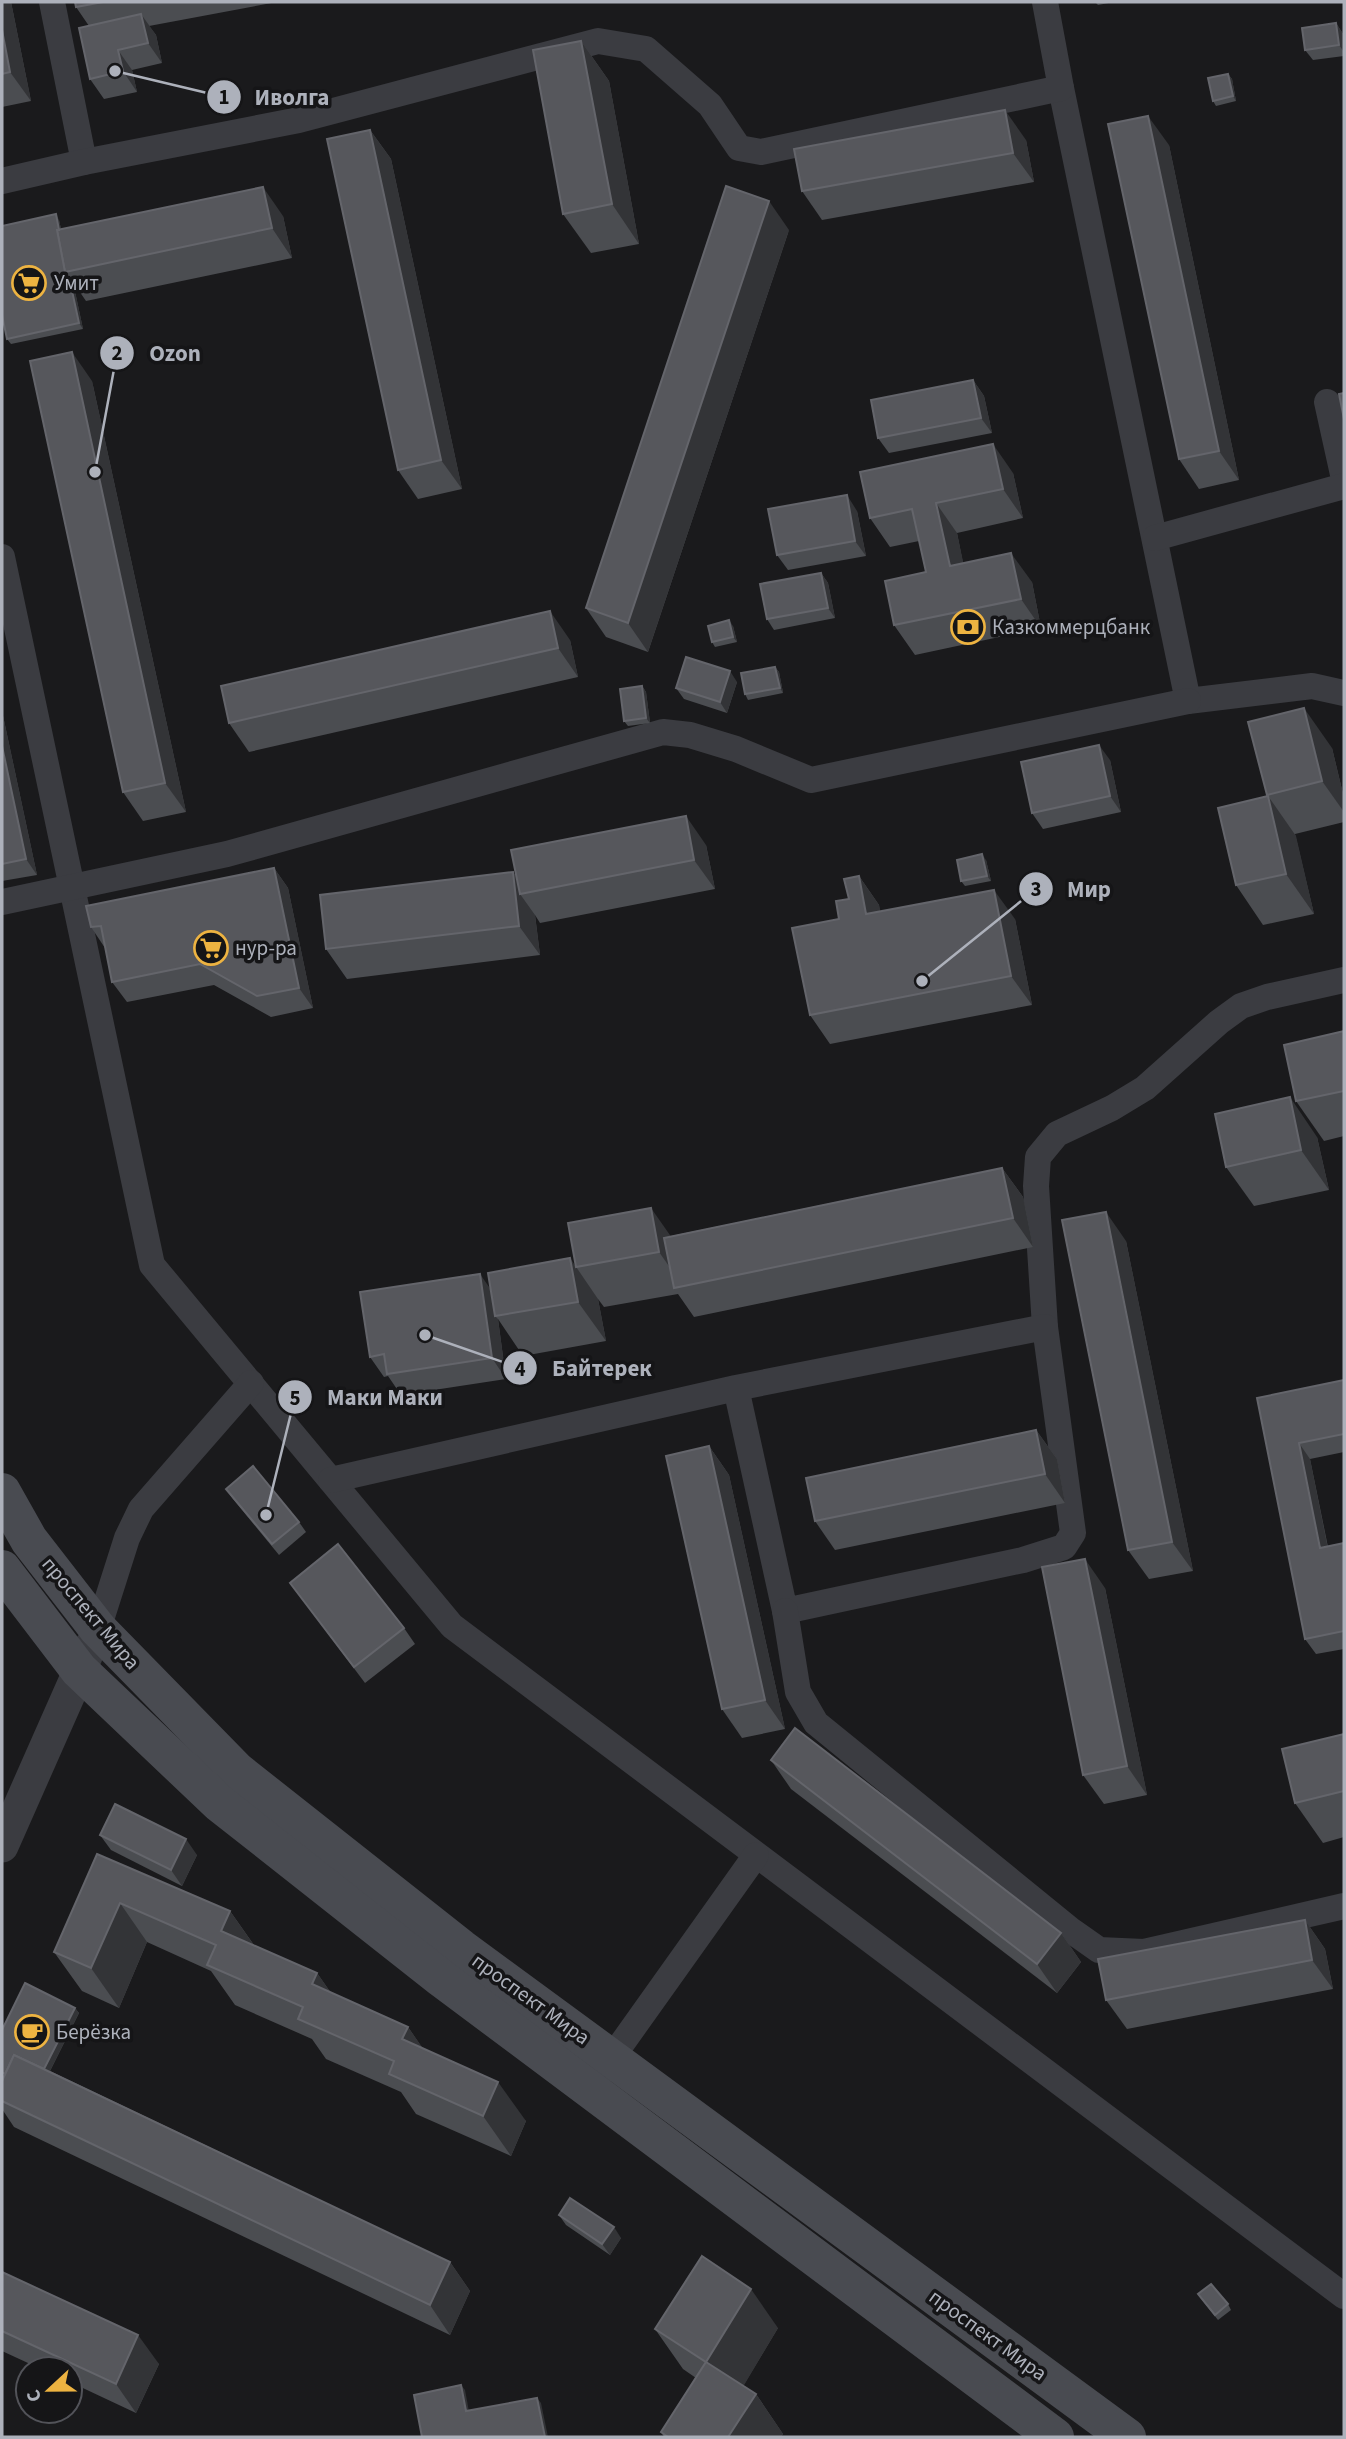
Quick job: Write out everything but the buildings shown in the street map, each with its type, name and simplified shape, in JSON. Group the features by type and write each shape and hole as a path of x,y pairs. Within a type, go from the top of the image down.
{"main road":[{"name":"проспект Мира","path":"2,1492 29,1540 98,1629 237,1771 461,1948 1126,2437"},
{"name":"проспект Мира","path":"2,1569 79,1670 219,1803 441,1978 1055,2437"}],"street":[{"path":"52,2 84,162"},
{"path":"1045,2 1188,701"},
{"path":"2,181 84,162 299,120 598,41 646,49 710,105 739,148 761,152 1061,88"},
{"path":"1327,402 1344,479"},
{"path":"1155,538 1344,486"},
{"path":"2,557 152,1265 452,1626 1344,2296"},
{"path":"2,902 227,854 663,732 690,735 736,749 811,780 1188,701 1312,686 1344,693"},
{"path":"785,1611 1023,1560 1064,1547 1073,1533 1045,1327 1036,1186 1038,1157 1057,1134 1112,1108 1145,1088 1219,1022 1241,1006 1266,997 1344,980"},
{"path":"331,1480 736,1388 1045,1327"},
{"path":"2,1846 98,1629 127,1538 141,1509 251,1383"},
{"path":"736,1388 785,1611 797,1692 816,1723 1099,1950 1144,1952 1344,1906"},
{"path":"589,2090 756,1855"}],"place":[{"name":"Иволга","path":"115,71"},
{"name":"Умит","path":"29,283"},
{"name":"Ozon","path":"95,472"},
{"name":"Казкоммерцбанк","path":"968,627"},
{"name":"нур-ра","path":"211,948"},
{"name":"Мир","path":"922,981"},
{"name":"Байтерек","path":"425,1335"},
{"name":"Маки Маки","path":"266,1515"},
{"name":"Берёзка","path":"32,2032"}]}
